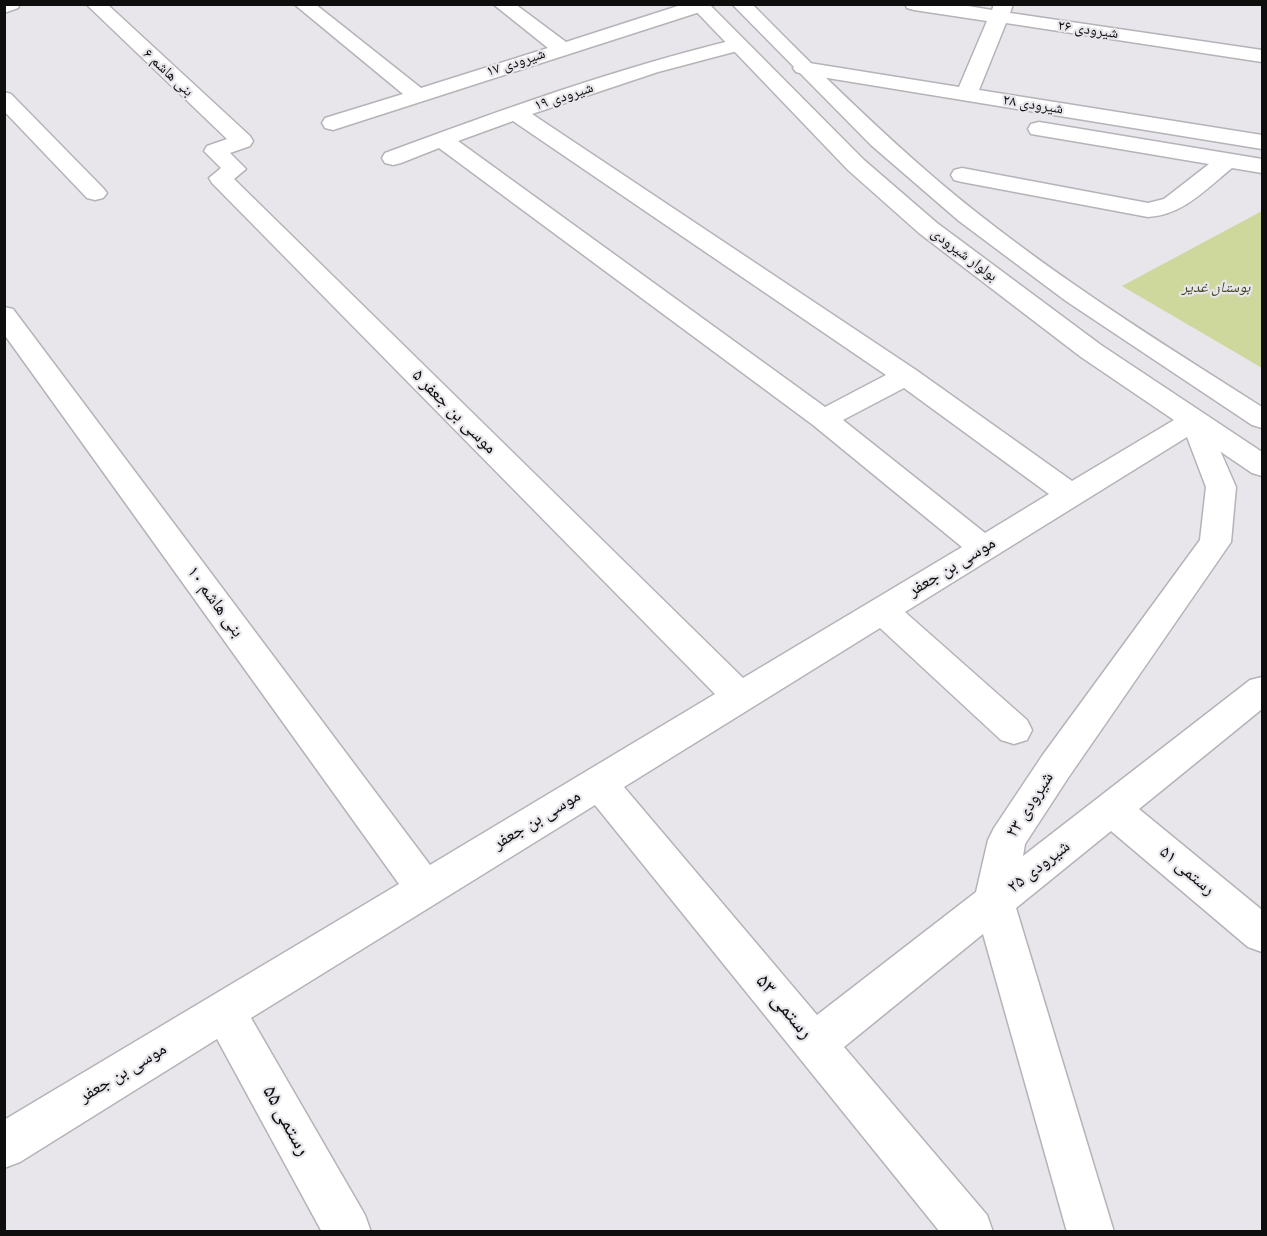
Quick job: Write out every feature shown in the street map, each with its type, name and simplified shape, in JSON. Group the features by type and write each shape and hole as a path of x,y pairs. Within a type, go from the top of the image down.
{"street":[{"path":"4,7 11,4"},
{"name":"بنی هاشم ۶","path":"95,4 242,141"},
{"path":"303,4 417,95"},
{"path":"502,4 561,48"},
{"name":"بولوار شیرودی","path":"741,4 803,68 895,156 968,217 1130,334 1263,419"},
{"name":"شیرودی ۲۶","path":"914,4 1001,11 1263,56"},
{"name":"شیرودی ۱۷","path":"333,123 698,5"},
{"name":"بولوار شیرودی","path":"698,5 856,165 928,228 1091,351 1263,466"},
{"path":"966,94 1001,11"},
{"name":"شیرودی ۱۹","path":"393,158 516,113 698,54 738,45"},
{"name":"شیرودی ۲۸","path":"803,68 1263,142"},
{"path":"830,94 865,100"},
{"path":"4,98 95,193"},
{"path":"516,113 906,376 1071,495"},
{"name":"شیرودی ۲۸","path":"1017,125 1263,166"},
{"path":"442,140 823,419 984,548"},
{"name":"موسی بن جعفر ۵","path":"242,141 215,151 235,169 220,178 740,697"},
{"path":"962,175 1148,210 1162,209 1172,204 1228,160"},
{"name":"بنی هاشم ۱۰","path":"4,315 425,889"},
{"path":"823,419 906,376"},
{"name":"موسی بن جعفر","path":"4,1146 1194,420"},
{"name":"شیرودی ۲۳","path":"1091,1232 994,902 1007,840 1055,767 1215,542 1221,487 1194,420"},
{"path":"882,610 1014,730"},
{"name":"شیرودی ۲۵","path":"814,1044 1263,690"},
{"name":"رستمی ۵۳","path":"599,783 970,1232"},
{"name":"رستمی ۵۱","path":"1112,809 1263,934"},
{"name":"رستمی ۵۵","path":"224,1011 348,1232"}],"green space":[{"name":"بوستان غدیر","path":"1262,211 1262,368 1122,286"}]}
